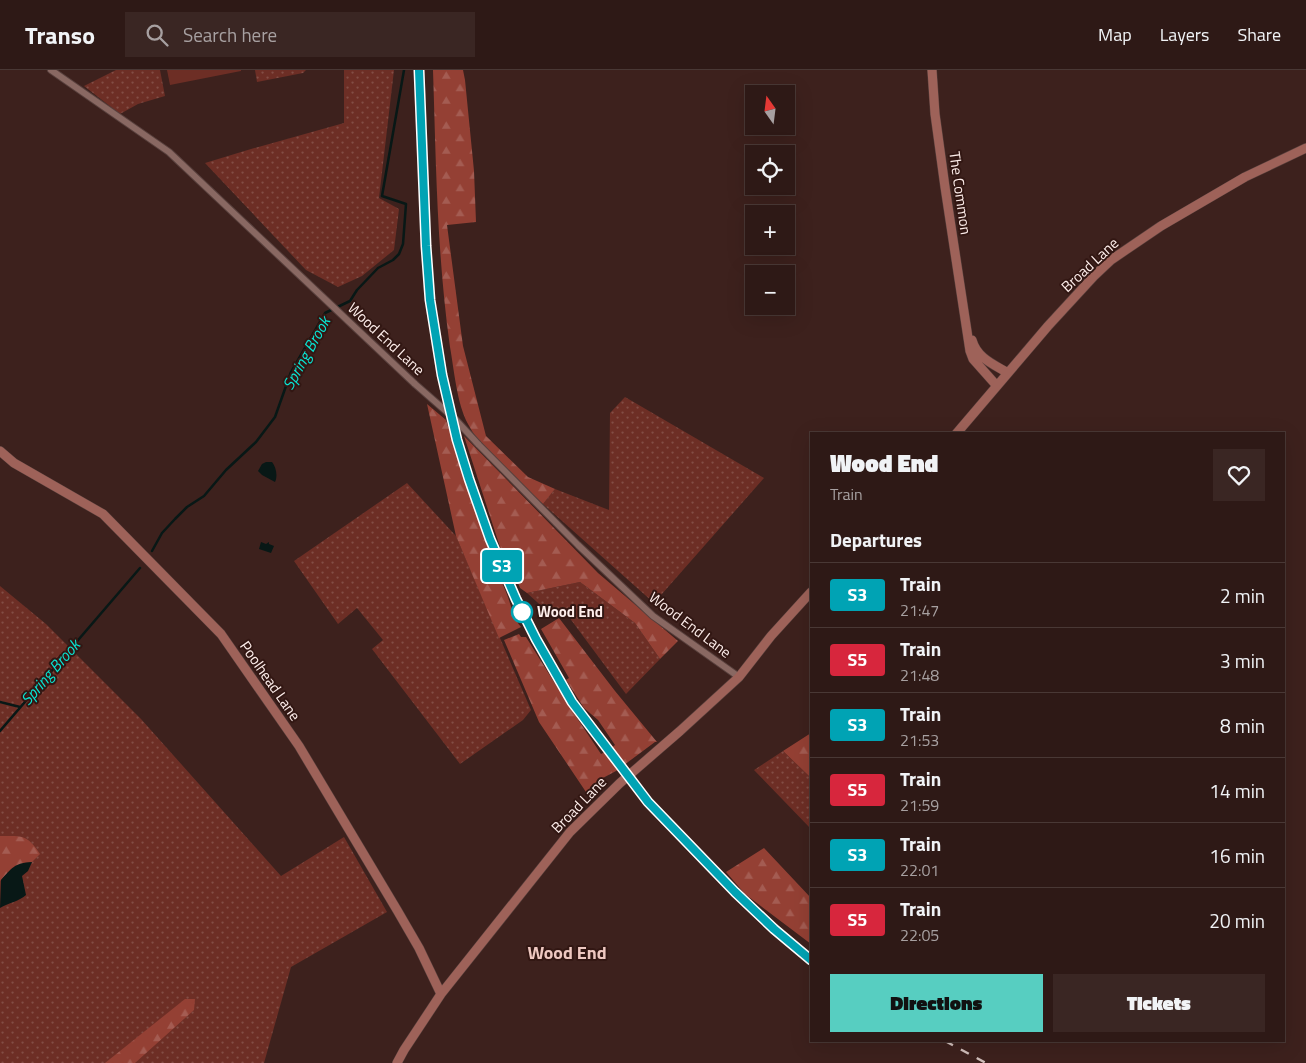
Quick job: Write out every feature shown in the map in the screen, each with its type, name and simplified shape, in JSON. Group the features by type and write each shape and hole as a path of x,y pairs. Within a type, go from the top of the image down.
{"main road":[{"name":"The Common","path":"932,70 935,114 970,351 973,359 997,386"},
{"name":"Broad Lane","path":"958,432 1094,276 1122,252 1161,226 1246,177 1306,148"},
{"name":"The Common","path":"966,318 974,348 982,358 1008,373"},
{"name":"Poolhead Lane","path":"0,451 14,463 104,514 220,634 299,746 397,910 441,994"},
{"name":"Broad Lane","path":"397,1063 441,994 575,827 620,783 739,677 771,636 810,593"}],"street":[{"name":"Wood End Lane","path":"51,70 169,152 415,384 455,419 578,545 653,616 739,677"}],"shaded area":[{"path":"116,70 160,70 165,96 138,104 120,114 84,86"},
{"path":"167,70 241,70 241,71 170,85"},
{"path":"255,70 306,70 303,73 257,82"},
{"path":"344,70 394,70 379,198 399,209 394,250 362,276 338,287 306,270 205,163 344,123"},
{"path":"625,397 764,478 654,603 543,504 555,489 609,510 610,413"},
{"path":"272,462 275,466 275,482 258,471 262,464"},
{"path":"407,483 456,536 531,710 523,720 460,764 372,649 383,640 357,608 338,624 294,561"},
{"path":"261,542 266,544 269,542 269,544 274,546 271,553 259,549"},
{"path":"580,582 635,623 660,659 626,694 563,609 547,611 527,593"},
{"path":"0,586 46,624 141,719 281,876 344,837 387,912 291,967 264,1063 0,1063"},
{"path":"783,751 810,777 810,828 754,770"},
{"path":"32,862 28,871 22,876 26,895 0,908 1,880 14,867"}],"green space":[{"path":"433,70 463,70 465,80 474,171 476,222 447,225 463,346 486,436 528,477 555,489 543,504 502,467 483,446 464,416 459,397 450,347 442,278"},
{"path":"427,404 446,420 489,550 514,615 521,627 499,638 456,536"},
{"path":"464,436 598,573 678,641 660,659 635,623 580,582 527,593 520,588 504,549 501,550"},
{"path":"559,618 657,742 616,771 601,779 586,792 539,722 504,640 519,634 521,637 526,637 601,754 615,745 598,720 584,708 566,680 569,678 541,629"},
{"path":"810,734 810,777 783,751"},
{"path":"0,836 19,836 31,843 40,854 32,862 14,868 0,881"},
{"path":"764,848 810,897 810,943 745,894 726,872"},
{"path":"185,999 195,999 194,1010 135,1063 105,1063"}],"waterway":[{"name":"Spring Brook","path":"152,551 162,533 187,507 204,496 226,470 256,442 275,417 291,372 325,313 350,301 357,290 378,268 393,260 399,254 403,244 406,204 382,196 404,70"},
{"name":"Spring Brook","path":"0,731 140,568"},
{"path":"0,702 20,707"}],"railway":[{"path":"419,70 427,271 436,345 456,434 484,522 519,607 567,696 581,717 609,750"},
{"path":"735,892 774,929 810,959"},
{"path":"947,1042 986,1063"}],"train":[{"name":"S3","path":"419,70 430,300 442,375 457,440 469,479 490,539 516,599 559,682 578,713 648,802 735,892 774,929 810,959"}],"place":[{"name":"Wood End","path":"522,612"}],"district":[{"name":"Wood End","path":"567,953"}]}
